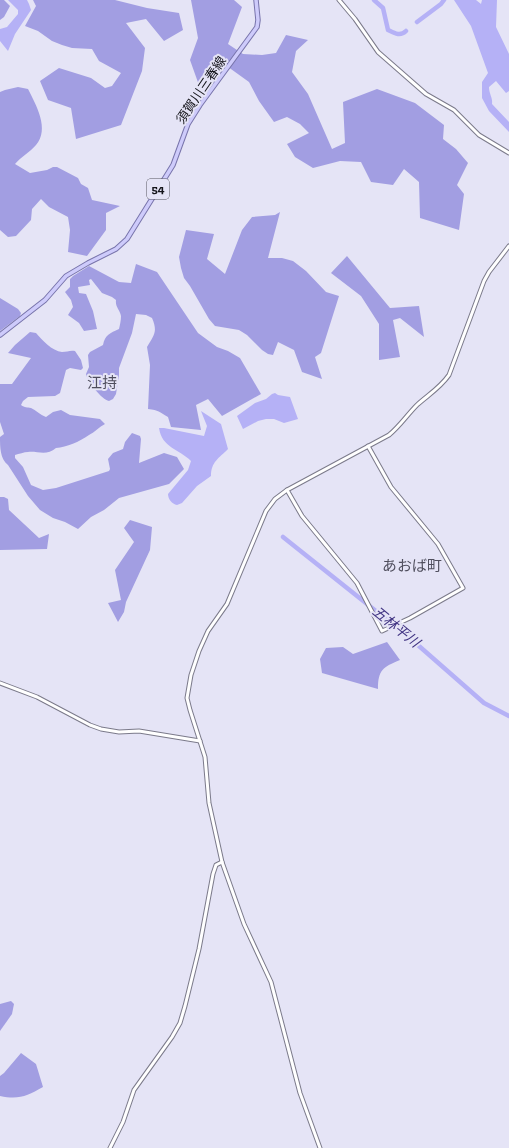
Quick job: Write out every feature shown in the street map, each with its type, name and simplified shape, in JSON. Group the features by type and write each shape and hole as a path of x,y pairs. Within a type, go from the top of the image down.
{"main road":[{"name":"須賀川三春線","path":"0,335 45,300 66,276 116,249 127,239 173,165 188,124 200,105 257,27 258,20 256,0"}],"street":[{"path":"339,0 355,19 378,52 426,94 454,110 479,135 509,153"},
{"path":"320,1148 300,1093 270,982 244,924 222,862 209,803 206,763 190,710 187,694 191,675 199,651 208,631 227,604 266,511 274,499 287,490 398,428 417,405 446,380 452,368 484,281 509,246"},
{"path":"287,490 305,520 357,583 382,631 410,618 462,588 438,544 391,487 368,446"},
{"path":"0,683 37,697 90,725 101,729 119,732 139,732 200,740"},
{"path":"110,1148 123,1122 134,1090 172,1037 180,1023 186,1006 199,949 213,874 216,865 222,862"}],"shaded area":[{"path":"0,0 4,0 10,6 4,17 0,20"},
{"path":"8,0 27,0 31,10 15,34 8,51 0,41 0,29 7,27 18,14 18,10"},
{"path":"33,0 115,0 147,8 179,13 183,30 164,41 146,19 126,23 145,48 142,71 121,125 76,139 71,108 48,100 40,81 59,68 91,78 105,88 112,86 121,73 99,61 92,49 72,48 62,45 52,41 38,31 25,26 36,6"},
{"path":"191,0 234,0 242,7 228,44 243,54 262,55 276,53 286,35 308,40 296,51 292,72 308,94 332,149 345,143 343,102 377,89 415,103 444,125 443,139 456,149 468,163 457,185 464,194 459,230 420,218 419,182 404,169 393,185 371,182 361,162 340,161 313,168 295,157 287,144 309,133 300,124 287,117 274,122 259,101 249,82 224,64 200,88 190,60 198,38"},
{"path":"454,0 476,0 481,4 482,0 497,0 496,27 509,54 509,91 506,93 496,81 489,87 489,89 492,104 509,122 509,132 489,111 482,98 482,82 488,73 471,26"},
{"path":"18,87 28,89 35,102 42,124 42,132 36,145 15,164 30,173 57,167 78,178 81,184 88,188 92,200 120,206 106,213 106,230 87,256 68,252 70,230 68,217 49,207 41,199 32,209 31,220 16,236 8,237 0,230 0,92"},
{"path":"280,212 268,258 282,258 293,261 306,271 326,292 339,296 321,353 315,357 322,379 302,372 294,350 278,342 273,355 268,354 247,335 239,330 215,326 209,319 184,278 181,268 179,257 186,230 214,234 207,259 225,274 242,230 252,217 275,215"},
{"path":"347,256 390,308 419,306 424,337 400,318 393,320 400,357 379,360 379,324 361,296 331,273"},
{"path":"136,264 157,272 198,333 217,347 240,358 261,394 222,416 208,399 196,405 201,430 171,427 168,417 157,411 148,409 150,365 147,347 153,336 155,327 152,318 146,315 136,314 132,333 119,368 116,394 113,399 109,401 95,390 86,374 89,367 88,355 90,352 103,345 108,335 119,329 121,316 120,312 116,305 116,300 102,293 91,279 89,280 90,285 78,287 79,293 86,294 93,311 97,329 84,331 79,323 68,315 73,307 71,300 65,292 70,287 70,279 89,266 119,282 131,283"},
{"path":"0,298 18,309 21,313 20,316 0,331"},
{"path":"30,332 36,333 55,350 62,352 75,351 81,360 83,368 81,370 70,368 66,370 60,393 55,396 28,397 21,405 31,408 46,417 53,412 61,410 70,415 100,419 105,424 77,442 56,448 49,452 26,452 15,455 15,458 23,467 31,485 43,490 56,488 109,471 108,459 113,453 123,449 125,442 132,433 140,436 141,439 139,463 164,453 177,457 184,469 169,484 119,498 104,510 91,517 78,529 53,518 40,510 28,496 8,465 3,460 0,445 0,437 4,434 0,422 0,384 12,384 31,358 8,353"},
{"path":"275,393 290,397 298,419 284,423 274,419 266,419 258,421 243,429 237,416 255,403 266,399"},
{"path":"201,411 221,424 228,449 212,467 211,476 197,486 182,503 177,505 173,504 168,494 188,470 191,461 167,444 161,435 159,428 204,436 207,426"},
{"path":"0,497 8,499 9,510 39,538 49,534 47,549 0,550"},
{"path":"130,520 152,527 150,550 126,602 124,612 118,622 108,603 121,600 115,570 134,542 124,528"},
{"path":"387,642 400,660 389,665 380,673 378,689 322,673 320,659 326,648 343,647 353,654"},
{"path":"11,1001 14,1004 12,1014 0,1031 0,1004"},
{"path":"21,1053 36,1064 43,1087 23,1096 12,1098 0,1096 0,1076"}],"waterway":[{"path":"374,0 383,8 388,30 399,34 406,31"},
{"path":"417,22 441,4 444,0"},
{"name":"五林平川","path":"283,537 411,639 484,703 509,716"}],"district":[{"name":"江持","path":"102,383"},
{"name":"あおば町","path":"412,566"}]}
